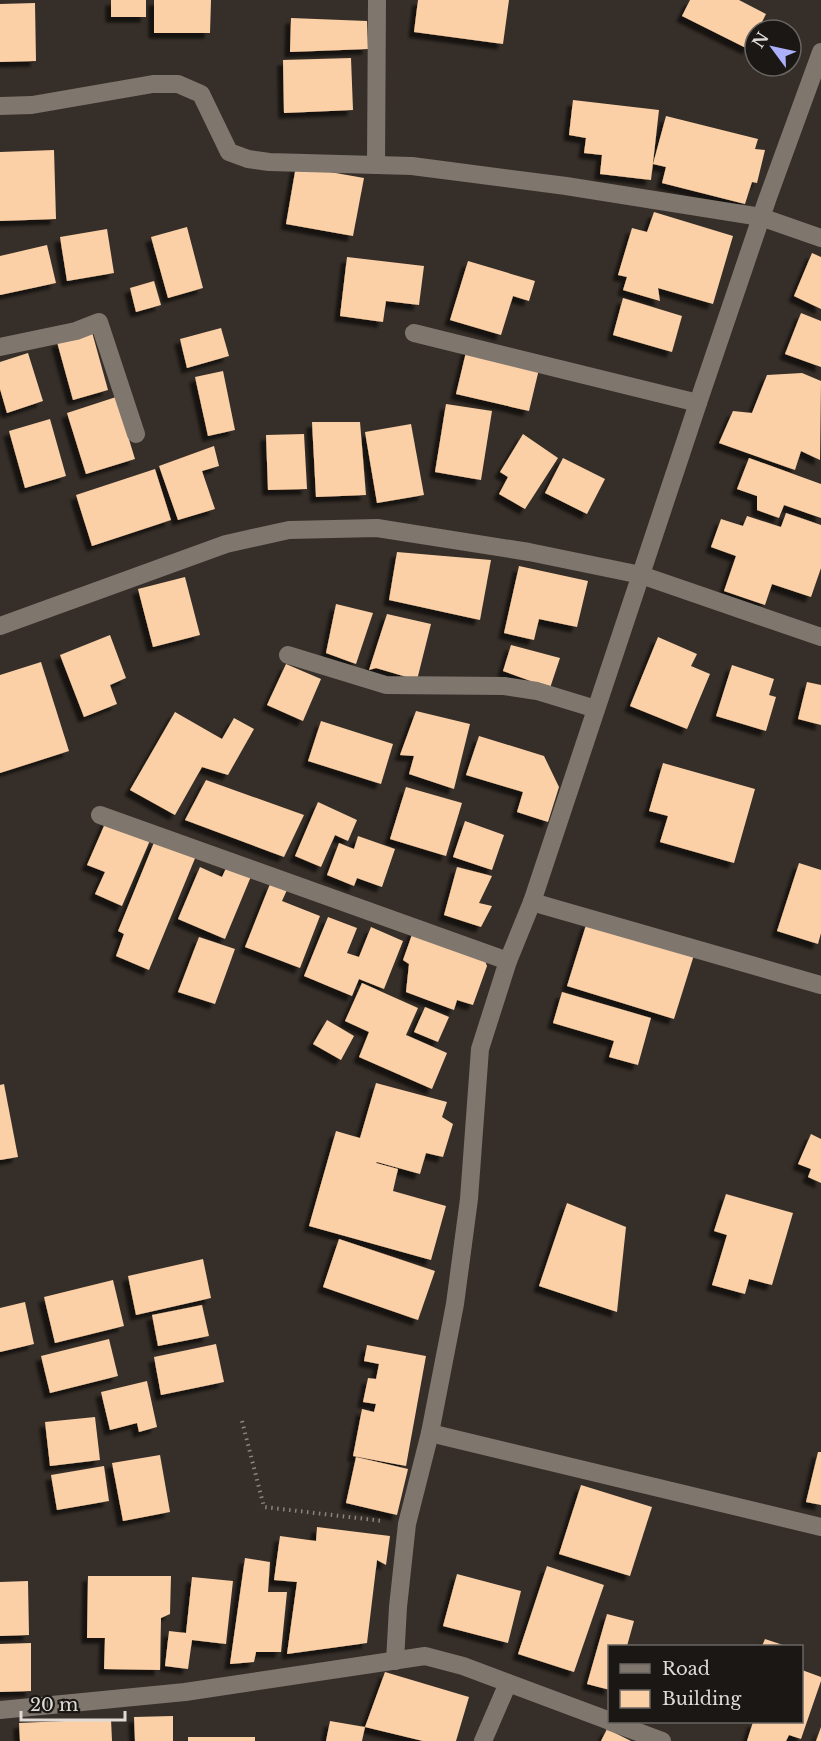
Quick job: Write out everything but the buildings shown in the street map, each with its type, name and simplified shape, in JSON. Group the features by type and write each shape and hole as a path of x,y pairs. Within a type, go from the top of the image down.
{"street":[{"path":"376,165 377,0"},
{"path":"395,1661 407,1524 430,1433 455,1304 469,1199 480,1049 508,961 532,902 761,217 821,52"},
{"path":"0,106 32,105 153,84 178,84 201,94 229,152 248,159 269,162 412,166 566,186 761,217 821,238"},
{"path":"0,346 76,331 99,322 136,434"},
{"path":"414,333 698,403"},
{"path":"0,626 226,544 289,530 377,528 529,552 641,575 821,638"},
{"path":"288,655 386,685 504,686 537,691 596,710"},
{"path":"100,815 508,961"},
{"path":"532,902 821,985"},
{"path":"430,1433 821,1527"},
{"path":"0,1710 185,1692 425,1656 463,1666 608,1720"},
{"path":"483,1741 508,1683"},
{"path":"615,1723 662,1741"}],"path":[{"path":"242,1421 264,1507 407,1524"}]}
